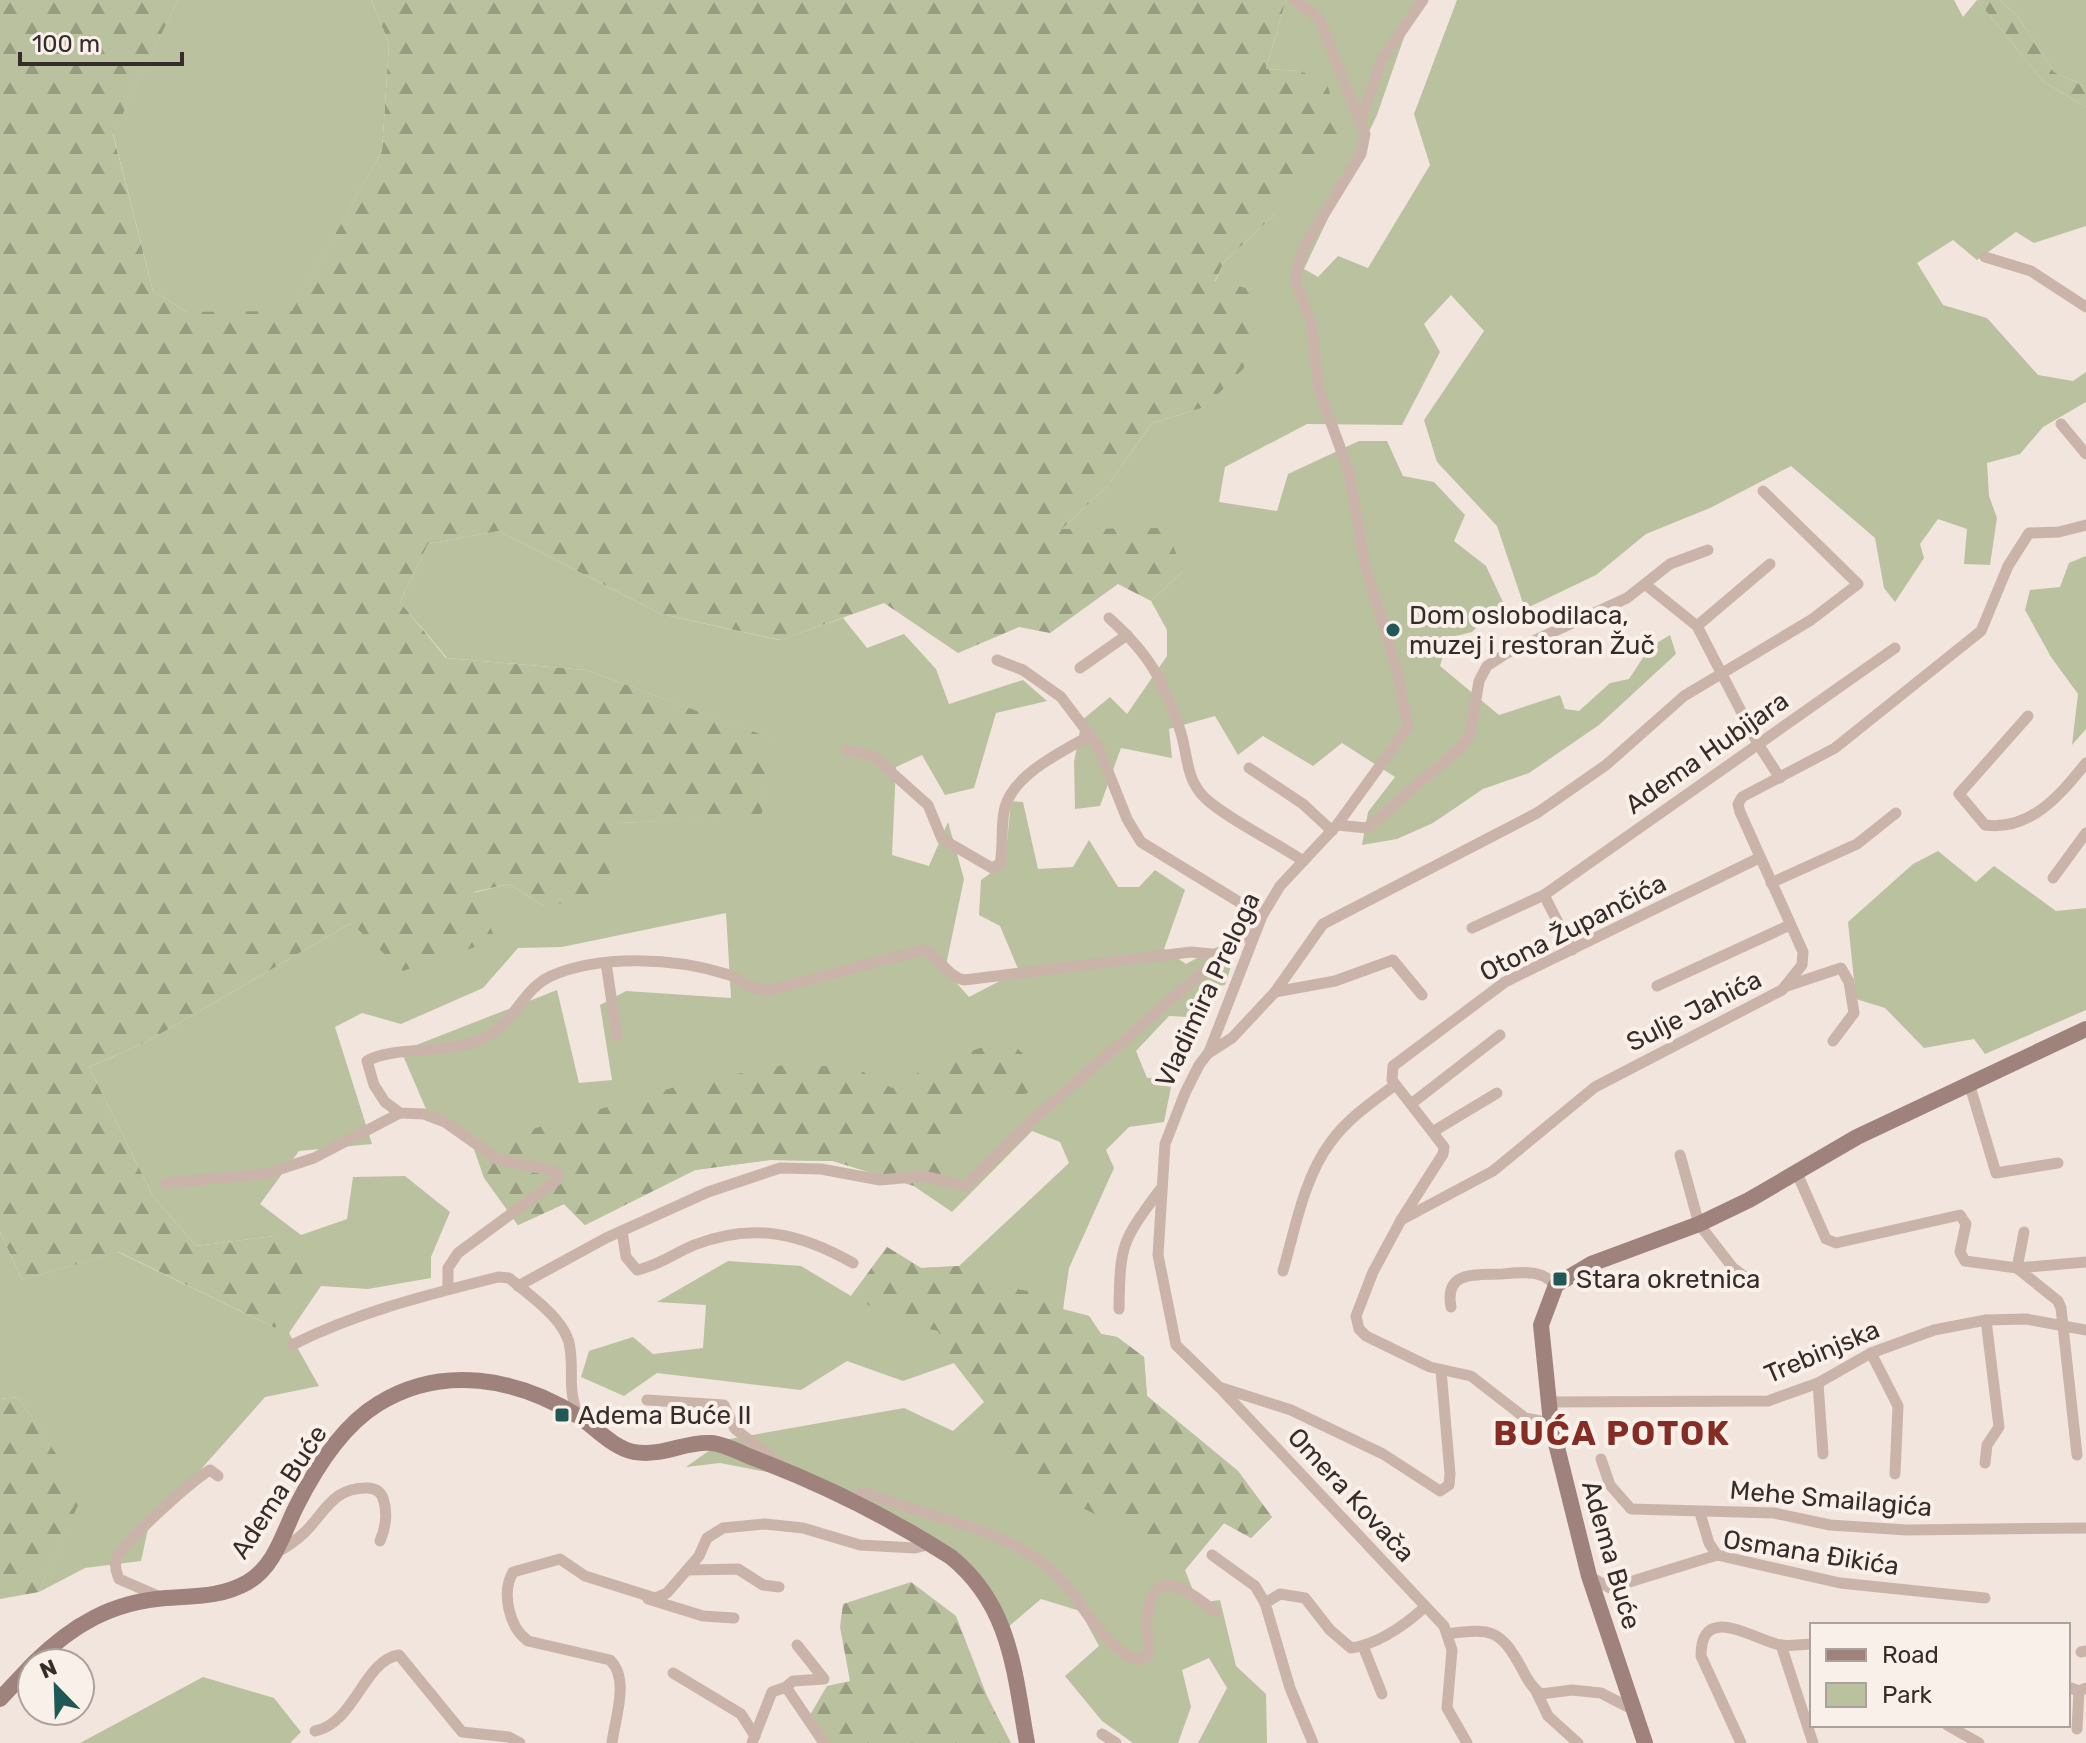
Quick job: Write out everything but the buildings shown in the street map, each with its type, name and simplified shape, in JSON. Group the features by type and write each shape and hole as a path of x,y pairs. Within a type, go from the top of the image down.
{"street":[{"name":"Vladimira Preloga","path":"1295,0 1319,18 1365,134 1361,154 1321,213 1304,247 1295,279 1312,326 1319,390 1349,472 1365,565 1408,719 1404,735 1335,828 1280,886 1261,920 1209,1052 1199,1065 1165,1144 1158,1255 1176,1345 1219,1387 1303,1416 1383,1454 1440,1491 1449,1485 1450,1474 1441,1370"},
{"path":"1361,120 1381,61 1423,0"},
{"path":"1985,257 2031,271 2086,307"},
{"path":"2061,424 2086,454"},
{"path":"1209,1052 1232,1038 1275,992 1323,924 1537,813 1606,765 1684,696 1811,620 1858,584 1763,491"},
{"name":"Sulje Jahića","path":"1401,1220 1493,1171 1595,1087 1762,1002 1787,986 1802,965 1803,952 1759,858 1738,804 1742,797 1835,748 1981,631 2008,566 2029,533 2059,532 2086,525"},
{"path":"1249,768 1335,828 1367,828 1460,748 1470,735 1479,681 1487,666 1507,653 1627,598 1670,564 1708,550"},
{"path":"1697,626 1770,564"},
{"path":"1646,585 1697,626 1758,744 1780,778"},
{"path":"1109,618 1143,649 1163,686 1185,746 1189,772 1204,797 1303,861"},
{"path":"1080,668 1127,635"},
{"name":"Adema Hubijara","path":"1472,928 1544,895 1895,648"},
{"path":"518,1286 622,1231 731,1183 780,1168 821,1169 880,1180 924,1176 966,1186 1036,1117 1261,920 1141,842 1127,819 1091,735 1061,697 1023,670 997,660"},
{"path":"2028,716 1959,794 1985,825 2000,827 2042,810 2059,797 2086,763"},
{"path":"846,750 873,756 928,805 938,833 945,842 992,868 1000,864 1004,815 1010,796 1039,768 1091,735"},
{"path":"1771,883 1857,844 1896,813"},
{"path":"2053,878 2086,833"},
{"name":"Otona Župančića","path":"1283,1271 1300,1209 1329,1143 1358,1113 1395,1085 1390,1076 1393,1066 1494,989 1759,858"},
{"path":"1544,895 1572,950"},
{"path":"1657,986 1790,925"},
{"path":"400,1113 379,1093 367,1061 378,1055 420,1053 485,1037 506,1025 534,988 550,977 606,963 689,966 730,975 754,991 770,990 923,950 933,953 954,978 964,980 1191,952 1222,955"},
{"path":"1275,992 1335,981 1393,960 1422,995"},
{"path":"606,963 617,1036"},
{"path":"1787,986 1841,968 1849,982 1854,1013 1833,1041"},
{"path":"1451,1307 1449,1295 1454,1282 1467,1275 1530,1273 1541,1275 1556,1285 1591,1264 1699,1224 1969,1083 2086,1029"},
{"path":"1411,1104 1500,1035"},
{"path":"1969,1083 1996,1173 2058,1163"},
{"path":"1395,1085 1434,1131 1444,1147 1443,1154 1401,1220 1373,1272 1356,1322 1376,1342 1441,1370 1471,1376 1525,1418 1551,1423"},
{"path":"1434,1131 1497,1093"},
{"path":"166,1183 265,1174 314,1158 400,1113 424,1114 445,1122 497,1159 553,1171 558,1175 557,1180 458,1253 448,1268 448,1288"},
{"path":"1680,1155 1699,1224 1733,1268 1757,1286"},
{"path":"1796,1171 1826,1239 1836,1243 1960,1215 1966,1224 1960,1252 1965,1261 2017,1268 2086,1262"},
{"path":"1119,1309 1120,1254 1136,1222 1162,1187"},
{"path":"622,1231 626,1257 637,1270 706,1241 769,1231 818,1243 853,1263"},
{"path":"2017,1268 2024,1232"},
{"path":"2017,1268 2058,1301 2077,1455"},
{"path":"292,1345 341,1323 448,1288 498,1277 509,1278 566,1335 570,1348 569,1385 578,1417"},
{"name":"Adema Buće","path":"1556,1285 1541,1325 1551,1423 1589,1576 1645,1743"},
{"name":"Trebinjska","path":"1548,1402 1768,1401 1818,1383 1871,1353 1934,1330 1986,1320 2026,1319 2086,1330"},
{"path":"1985,1463 1987,1445 1999,1427 1986,1320"},
{"path":"1871,1353 1898,1406 1895,1474"},
{"name":"Adema Buće","path":"53,1647 88,1618 135,1602 217,1594 235,1589 264,1569 296,1506 332,1449 354,1423 377,1404 404,1391 455,1379 505,1382 538,1395 631,1451 669,1453 712,1443 788,1471 932,1544 974,1575 992,1603 1008,1638 1027,1743"},
{"path":"1818,1383 1823,1454"},
{"name":"Omera Kovača","path":"1219,1387 1444,1626 1447,1634"},
{"name":"Adema Buće","path":"647,1400 724,1405 735,1429 788,1471"},
{"name":"Mehe Smailagića","path":"1601,1459 1610,1485 1631,1509 1774,1513 1830,1525 1907,1530 2086,1528"},
{"path":"162,1598 119,1579 116,1560 125,1542 155,1520 186,1487 210,1470 218,1476"},
{"path":"273,1555 305,1532 328,1502 345,1491 359,1488 374,1488 381,1494 387,1517 380,1541"},
{"path":"847,1501 859,1492 865,1492 897,1506 945,1516 1039,1561 1112,1642 1126,1656 1137,1660 1148,1656 1151,1642 1146,1623 1148,1612 1157,1591 1166,1584 1179,1585 1216,1612"},
{"path":"1700,1513 1709,1543 1717,1555"},
{"path":"644,1597 667,1593 687,1570 707,1538 723,1528 765,1524 803,1528 860,1545 915,1548 932,1544"},
{"path":"1212,1555 1255,1586 1265,1603 1290,1688 1313,1743"},
{"name":"Osmana Đikića","path":"1589,1576 1610,1588 1717,1555 1840,1583 1985,1598"},
{"path":"612,1743 620,1686 617,1667 610,1660 528,1641 520,1635 507,1605 507,1583 513,1572 560,1559 585,1576 691,1613 734,1618"},
{"path":"687,1570 738,1569 763,1585 779,1587"},
{"path":"1265,1603 1280,1594 1305,1598 1339,1641 1351,1648 1363,1646 1406,1624 1425,1607"},
{"path":"1741,1743 1701,1656 1701,1641 1707,1632 1717,1627 1730,1628 1781,1645 1810,1644"},
{"path":"1467,1743 1447,1708 1452,1650 1447,1634 1486,1631 1503,1638 1548,1716 1578,1743"},
{"path":"753,1739 772,1692 793,1681 824,1679 797,1645"},
{"path":"1781,1645 1813,1743"},
{"path":"1363,1646 1382,1694"},
{"path":"315,1731 335,1723 371,1675 390,1658 399,1655 462,1732 509,1737 520,1743"},
{"path":"673,1673 741,1714 753,1739"},
{"name":"Adema Buće","path":"0,1699 16,1682"},
{"path":"786,1687 824,1743"},
{"path":"2077,1729 2078,1689"},
{"path":"1535,1691 1547,1695 1572,1690 1601,1693 1632,1709"},
{"path":"1951,1727 1979,1743"},
{"path":"1102,1734 1116,1743"}],"green space":[{"path":"0,0 178,0 113,134 153,291 187,312 292,311 382,151 389,43 371,0 1286,0 1266,69 1300,71 1327,83 1342,138 1275,214 1224,262 1215,281 1255,290 1244,368 1205,407 1152,423 1108,485 1062,529 1166,528 1183,571 1151,601 1118,584 1050,633 1019,627 958,653 884,603 780,640 661,614 499,531 428,544 400,602 446,658 586,670 776,740 761,817 619,823 605,897 544,906 509,884 474,892 496,940 403,971 351,923 148,1041 89,1067 153,1196 196,1246 274,1236 314,1269 275,1328 119,1252 22,1280 0,1232"},
{"path":"178,0 371,0 389,43 382,151 292,312 187,312 153,291 113,133"},
{"path":"1286,0 1417,0 1377,115 1304,269 1318,277 1338,256 1368,268 1430,165 1414,114 1457,0 1954,0 1963,17 1977,0 2044,82 2086,107 2086,226 2034,243 2016,232 1977,260 1953,240 1917,263 1943,305 1987,318 2038,375 2073,381 2086,372 2086,402 2043,427 2020,454 1987,463 1989,496 1997,518 1990,565 1964,564 1967,529 1938,519 1920,544 1924,558 1895,602 1884,588 1875,538 1791,466 1710,508 1646,534 1596,575 1525,609 1497,526 1437,462 1424,420 1484,331 1451,295 1424,324 1440,352 1402,425 1307,424 1225,467 1219,502 1277,511 1288,474 1359,441 1387,441 1403,476 1434,482 1465,515 1454,541 1486,566 1503,602 1472,632 1448,638 1440,666 1499,715 1560,695 1565,709 1579,711 1610,683 1629,679 1650,647 1670,635 1676,654 1599,725 1529,773 1483,789 1433,823 1397,839 1362,845 1368,812 1395,777 1342,743 1313,766 1263,736 1238,755 1215,716 1169,729 1172,758 1121,748 1100,806 1075,809 1074,762 1082,720 1110,697 1127,714 1167,656 1167,630 1151,601 1183,571 1061,530 1108,485 1152,423 1205,407 1254,290 1215,282 1224,262 1275,214 1300,71 1266,69"},
{"path":"1977,0 2000,0 2017,16 2054,72 2086,87 2086,107 2044,82"},
{"path":"2000,0 2086,0 2086,87 2054,72 2017,16"},
{"path":"499,531 661,614 779,640 843,618 867,648 904,634 936,669 949,704 1023,680 1047,701 996,713 974,788 945,795 922,755 896,767 892,855 929,866 948,822 964,879 945,970 969,997 1019,971 1000,926 979,915 981,880 1005,863 1011,801 1023,802 1038,869 1073,867 1089,840 1118,887 1139,887 1155,870 1185,890 1164,949 1186,964 1219,946 1233,960 1225,985 1204,988 1188,1017 1169,1016 1136,1051 1147,1078 1173,1077 1164,1122 1129,1127 1106,1150 1114,1168 1069,1268 1063,1309 1089,1316 1101,1334 1117,1337 1144,1357 1147,1396 1238,1471 1272,1517 1251,1538 1224,1523 1185,1570 1198,1603 1220,1600 1236,1666 1266,1694 1267,1743 1198,1743 1227,1688 1209,1658 1182,1670 1191,1707 1178,1743 1133,1743 1102,1721 1065,1676 1099,1646 1080,1611 1041,1599 1007,1628 992,1593 830,1484 720,1463 686,1467 724,1440 904,1408 953,1431 984,1402 954,1363 903,1381 847,1361 801,1390 657,1373 624,1396 581,1377 589,1351 633,1337 653,1354 703,1348 706,1305 657,1302 728,1261 801,1266 851,1296 887,1247 921,1268 959,1266 1069,1163 1060,1142 1032,1131 952,1212 914,1186 833,1161 770,1160 695,1170 585,1225 564,1204 518,1225 484,1178 469,1135 426,1109 401,1051 557,990 579,1083 612,1080 600,1005 626,991 731,998 726,913 562,947 518,948 483,988 401,1024 362,1013 335,1027 372,1144 299,1151 260,1204 301,1235 347,1219 353,1177 405,1176 450,1212 431,1257 431,1278 368,1289 321,1286 289,1333 319,1386 265,1397 148,1529 141,1561 85,1568 39,1592 82,1494 18,1397 0,1399 0,1232 22,1280 118,1252 275,1328 274,1236 196,1246 153,1196 89,1067 148,1041 351,923 509,884 544,906 619,823 761,816 775,740 586,670 447,658 400,602 428,544"},
{"path":"2086,556 2086,729 2072,745 2078,694 2051,657 2025,610 2030,590 2060,587 2069,563"},
{"path":"1938,851 1976,882 1994,866 2056,911 2086,908 2086,1010 1985,1054 1974,1039 1924,1048 1885,1008 1856,999 1848,922 1913,864"},
{"path":"1007,1039 1033,1063 1036,1090 981,1109 949,1133 941,1204 914,1186 833,1161 770,1160 695,1170 585,1225 564,1204 518,1225 482,1172 495,1140 685,1084 784,1065 854,1067 892,1088 935,1063"},
{"path":"887,1247 921,1268 959,1266 980,1282 1064,1298 1063,1310 1089,1316 1101,1334 1117,1337 1144,1357 1147,1396 1238,1471 1272,1517 1251,1538 1224,1523 1185,1570 1111,1523 1018,1473 988,1437 985,1402 954,1363 938,1331 903,1323 851,1296"},
{"path":"18,1397 83,1494 39,1592 0,1599 0,1399"},
{"path":"911,1582 956,1616 987,1696 1011,1743 823,1743 807,1720 827,1686 850,1681 840,1627 843,1604"},
{"path":"203,1677 274,1698 301,1732 290,1743 80,1743"}],"place":[{"name":"Dom oslobodilaca, muzej i restoran Žuč","path":"1393,630"},
{"name":"Stara okretnica","path":"1560,1279"},
{"name":"Adema Buće II","path":"562,1415"}],"district":[{"name":"BUĆA POTOK","path":"1612,1433"}]}
